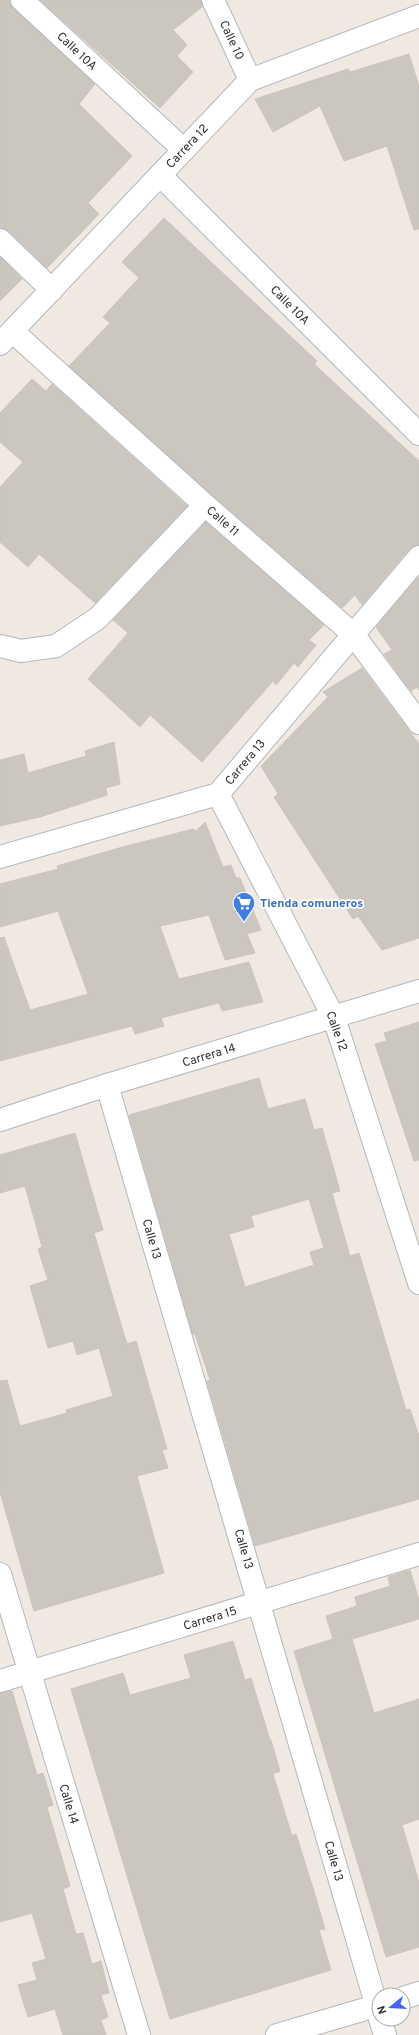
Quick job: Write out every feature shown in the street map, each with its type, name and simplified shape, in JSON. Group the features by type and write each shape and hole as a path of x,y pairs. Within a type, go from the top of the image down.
{"street":[{"name":"Calle 10A","path":"22,0 184,150"},
{"name":"Calle 10","path":"213,0 250,80"},
{"name":"Carrera 12","path":"6,338 250,80 419,16"},
{"name":"Calle 10A","path":"160,175 419,434"},
{"path":"0,240 52,290"},
{"name":"Calle 11","path":"6,338 205,505 353,634 419,723"},
{"path":"10,649 56,646 98,618 205,505"},
{"name":"Carrera 13","path":"0,857 218,794 419,557"},
{"name":"Calle 12","path":"218,794 334,1018 419,1283"},
{"name":"Carrera 14","path":"0,1120 107,1085 334,1018 419,991"},
{"name":"Calle 13","path":"107,1085 372,1987"},
{"name":"Carrera 15","path":"0,1681 419,1554"},
{"name":"Calle 14","path":"0,1574 139,2035"},
{"path":"277,2035 371,2013"}],"building":[{"path":"0,0 10,0 14,9 95,84 79,104 132,156 88,203 99,214 47,268 9,231 0,228"},
{"path":"40,0 201,0 202,7 173,30 187,45 177,56 193,72 160,108"},
{"path":"409,54 419,86 419,229 414,230 387,146 344,161 320,106 273,132 255,99 348,69 350,72"},
{"path":"164,218 317,361 314,364 419,461 419,545 409,549 362,605 355,595 342,608 213,496 69,366 110,323 103,317 139,278 122,262"},
{"path":"0,257 22,279 0,301"},
{"path":"32,379 46,391 52,384 187,506 95,603 39,554 28,567 0,542 0,487 23,462 0,442 0,413"},
{"path":"206,522 324,625 309,640 316,645 298,667 294,663 276,685 273,681 202,762 150,715 140,727 88,679 128,633 113,620"},
{"path":"419,576 419,690 417,687 411,691 384,654 392,650 376,627"},
{"path":"362,668 419,744 419,938 382,950 358,916 353,919 274,797 278,794 261,766 328,697 323,692"},
{"path":"114,742 120,784 106,788 107,795 40,817 0,826 0,760 24,754 28,773 86,756 85,751"},
{"path":"205,822 223,867 231,865 236,878 240,878 261,930 247,934 255,953 225,960 209,915 160,926 179,979 249,962 263,1002 222,1011 219,1003 161,1018 164,1026 135,1034 132,1026 0,1061 0,938 4,937 30,1010 88,994 58,911 0,927 0,884 58,869 57,866 119,848 193,829 196,831"},
{"path":"419,1022 419,1160 414,1161 375,1044 387,1041 384,1033"},
{"path":"259,1078 268,1109 305,1099 314,1130 322,1128 340,1191 332,1193 350,1256 359,1253 406,1410 410,1409 419,1436 419,1499 255,1546 207,1381 210,1380 195,1334 193,1335 129,1115","holes":["309,1199 324,1248 310,1252 314,1265 245,1287 229,1234 254,1227 251,1216"]},
{"path":"75,1133 103,1230 94,1233 127,1344 136,1341 167,1449 162,1450 168,1468 137,1476 164,1573 34,1611 0,1492 0,1381 7,1380 20,1426 67,1413 66,1410 113,1396 99,1348 77,1355 73,1341 48,1348 30,1286 48,1280 38,1249 42,1247 25,1186 0,1193 0,1155"},
{"path":"410,1570 419,1600 419,1619 352,1639 374,1713 419,1699 419,1819 402,1825 419,1882 419,1947 386,1957 294,1651 333,1639 326,1616 357,1606 355,1597 390,1586 388,1577"},
{"path":"233,1641 245,1680 251,1678 271,1740 280,1771 273,1774 292,1836 296,1834 316,1898 325,1929 319,1930 331,1970 170,2019 71,1689 123,1673 130,1695 191,1678 184,1655"},
{"path":"12,1691 37,1775 43,1773 53,1805 47,1807 70,1886 63,1889 76,1934 83,1933 92,1964 101,1961 109,1993 101,1995 108,2017 101,2020 106,2035 63,2035 55,2009 28,2017 18,1985 37,1980 32,1963 46,1959 32,1913 0,1922 0,1693"}],"place":[{"name":"Tienda comuneros","path":"244,922"}]}
